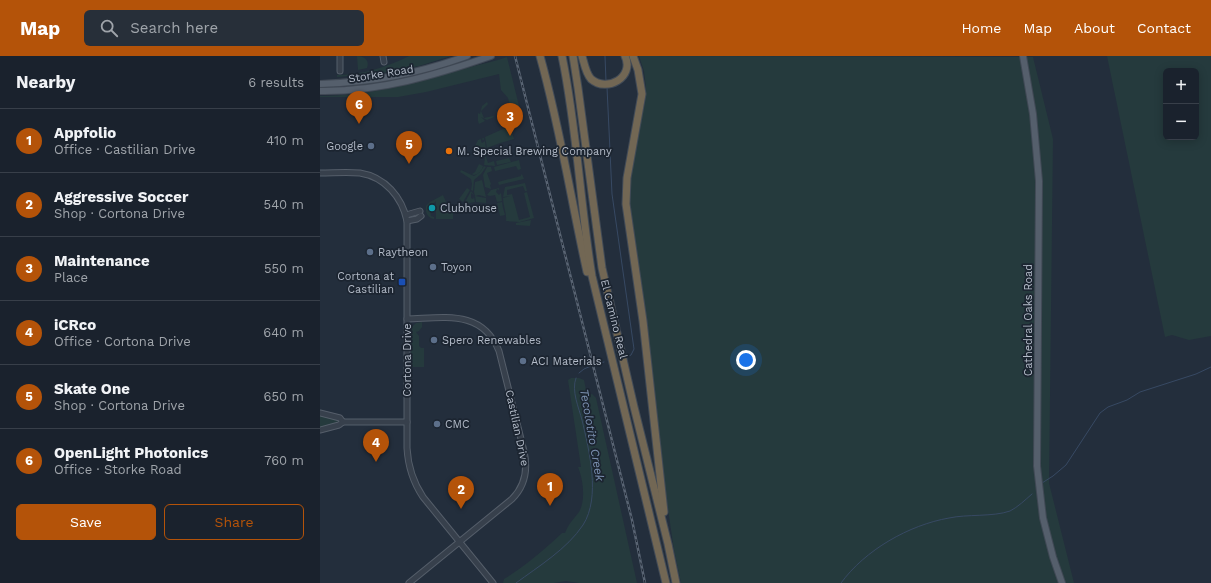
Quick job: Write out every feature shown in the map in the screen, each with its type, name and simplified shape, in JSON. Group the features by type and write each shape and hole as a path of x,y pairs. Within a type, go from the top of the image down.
{"highway":[{"path":"540,56 551,94 592,296 599,310"},
{"name":"El Camino Real","path":"562,56 575,146 585,233 599,310 617,376 666,583"},
{"name":"El Camino Real","path":"572,56 578,88 602,268 676,583"},
{"path":"582,56 587,73 591,79 602,84 612,83 625,74 627,67 624,56"},
{"path":"633,56 638,70 642,94 627,178 626,204 643,321 668,544"}],"main road":[{"name":"Storke Road","path":"320,84 365,81 407,74 467,56"},
{"name":"Storke Road","path":"320,91 353,89 403,81 441,72 491,56"},
{"name":"Cathedral Oaks Road","path":"1023,56 1033,114 1039,181 1038,466 1043,518 1049,544 1062,583"}],"street":[{"path":"340,56 340,71"},
{"path":"383,56 384,62"},
{"name":"Cortona Drive","path":"320,173 362,174 379,180 389,187 399,199 406,215 408,458 416,483 423,497 493,583"},
{"path":"406,215 420,214 418,219 407,221"},
{"name":"Castilian Drive","path":"407,319 461,318 475,323 488,331 499,351 527,468 525,479 512,499 409,583"},
{"path":"320,413 340,418 343,422"},
{"path":"320,430 339,425 343,422 407,422"}],"green space":[{"path":"357,56 366,59 368,63 367,68 358,70"},
{"path":"409,56 451,56 419,66 382,73 337,77 337,75 355,74 374,70"},
{"path":"639,56 1033,57 1053,139 1049,483 1074,583 681,583 674,550 665,489 646,321 628,200 632,161 645,103 646,88 644,71"},
{"path":"1107,56 1211,56 1211,336 1189,340 1172,335 1165,337"},
{"path":"507,57 519,106 511,109 508,98 501,90 499,74 426,92 398,97 320,97 398,87"},
{"path":"487,102 488,104 481,111 484,118 494,117 487,120 481,117 485,121 479,124 478,113 480,114 482,106"},
{"path":"510,126 514,139 487,148 485,137"},
{"path":"481,139 482,143 485,141 486,149 484,151 483,147 481,148 482,153 474,148 478,140"},
{"path":"491,147 492,152 485,154 488,163 494,161 495,166 484,165 485,158 483,153"},
{"path":"509,158 511,162 497,165 496,161"},
{"path":"519,160 521,169 518,170 516,166 495,171 494,167"},
{"path":"479,164 483,166 483,168 476,175 474,175 461,170 472,174 475,172"},
{"path":"484,166 486,167 474,180 473,191 471,190 471,179 460,172 461,170 474,176 480,172"},
{"path":"487,167 491,167 492,171 487,173 491,184 491,189 485,187 483,175"},
{"path":"522,174 524,179 499,185 498,182 521,176"},
{"path":"482,180 486,197 479,195 475,196 475,182"},
{"path":"525,183 527,191 525,191 523,186 507,190 507,195 512,194 519,220 530,217 524,193 527,192 534,218 520,222 506,221 503,198 510,196 503,197 505,187"},
{"path":"467,188 470,190 463,202 459,199"},
{"path":"499,188 496,192 499,195 501,193 502,201 497,202 495,195 487,195 491,190"},
{"path":"471,191 474,195 471,193 471,198 473,199 474,197 475,202 464,204"},
{"path":"443,195 447,204 453,206 453,219 436,219 436,201 429,204 429,211 434,219 430,218 427,213 426,206 430,202"},
{"path":"475,196 486,198 486,203 476,202"},
{"path":"502,202 505,215 500,216 497,203"},
{"path":"531,220 530,226 516,225 516,223"},
{"path":"422,322 422,327 416,332 419,336 419,346 424,348 424,367 411,367 411,331 412,327 416,323"},
{"path":"571,378 579,378 584,380 587,395 592,394 596,398 637,583 579,583 566,581 554,583 503,583 504,579 534,558 562,533 565,533 581,507 583,490 578,467 581,467 568,380"},
{"path":"320,415 339,420 340,423 320,428"}],"waterway":[{"path":"605,56 606,81"},
{"path":"607,87 612,194 634,349 631,355 627,357"},
{"path":"597,364 604,362"},
{"path":"579,373 591,366"},
{"path":"1042,483 1066,465 1100,413 1108,407 1127,400 1140,392 1196,374 1211,367"},
{"name":"Tecolotito Creek","path":"516,583 552,557 569,542 583,525 588,514 591,501 592,473 588,445 575,394 574,388 576,378"},
{"path":"841,583 862,560 875,550 919,526 949,518 1003,513 1010,511 1032,494"}],"railway":[{"path":"515,56 632,520 645,583"}],"place":[{"name":"OpenLight Photonics","path":"359,124"},
{"name":"Maintenance","path":"510,136"},
{"name":"Google","path":"371,146"},
{"name":"M. Special Brewing Company","path":"449,151"},
{"name":"Skate One","path":"409,164"},
{"name":"Clubhouse","path":"432,208"},
{"name":"Raytheon","path":"370,252"},
{"name":"Toyon","path":"433,267"},
{"name":"Cortona at Castilian","path":"402,282"},
{"name":"Spero Renewables","path":"434,340"},
{"name":"ACI Materials","path":"523,361"},
{"name":"CMC","path":"437,424"},
{"name":"iCRco","path":"376,462"},
{"name":"Appfolio","path":"550,506"},
{"name":"Aggressive Soccer","path":"461,509"}]}
